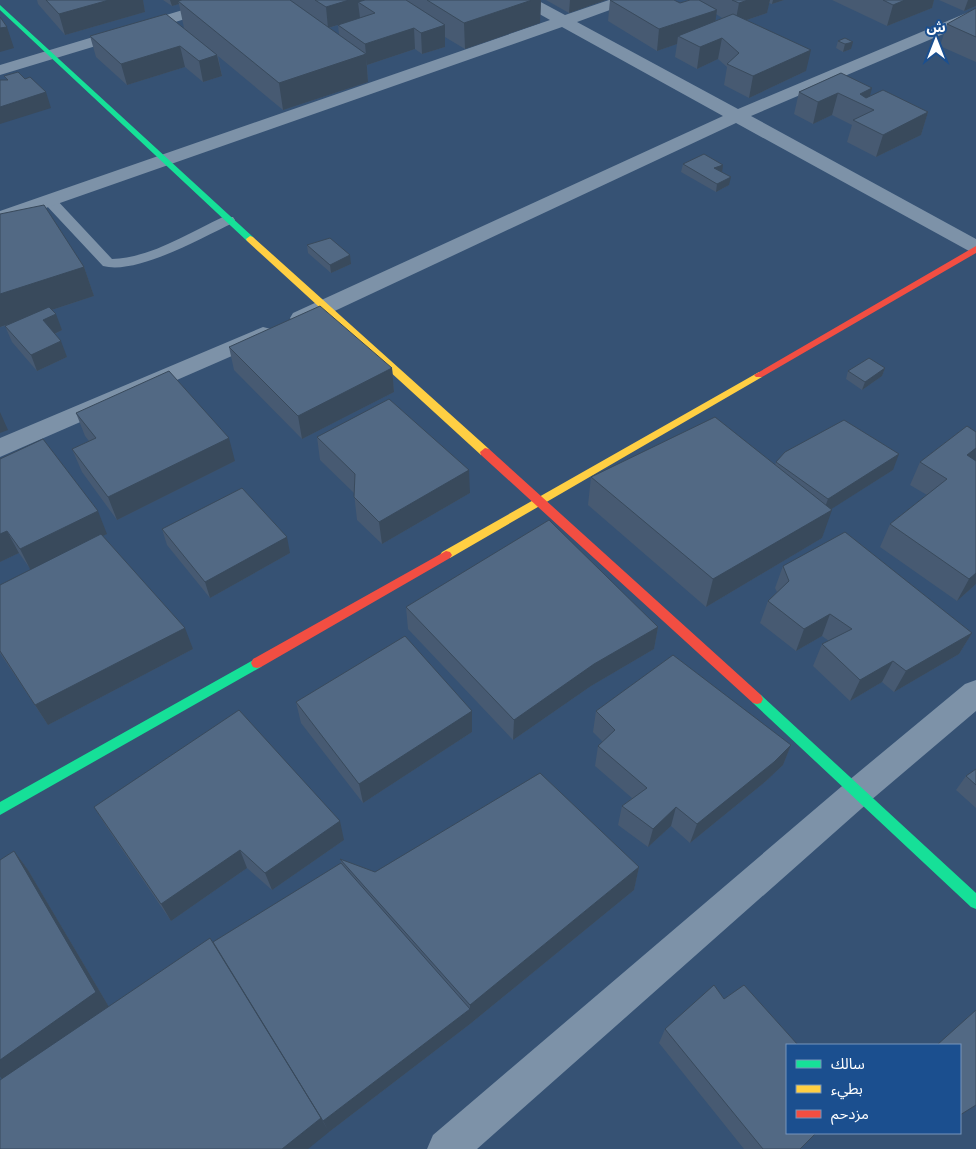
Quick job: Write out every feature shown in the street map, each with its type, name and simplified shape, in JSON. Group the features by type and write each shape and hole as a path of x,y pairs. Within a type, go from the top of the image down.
{"street":[{"path":"0,70 234,0"},
{"path":"525,0 976,248"},
{"path":"0,218 624,0"},
{"path":"0,7 163,161 324,308 541,501 859,791 976,902"},
{"path":"0,448 324,308 737,116 976,14"},
{"path":"0,809 541,501 976,248"},
{"path":"447,1149 859,791 976,693"}],"lane":[{"path":"50,201 108,263 116,264 137,260 228,220"}],"building":[{"path":"46,0 109,0 59,14"},
{"path":"290,0 366,54 279,83 178,1"},
{"path":"315,0 349,0 326,7"},
{"path":"365,0 406,0 445,25 421,33 414,28 365,44 338,25 375,13 358,2"},
{"path":"427,0 532,0 464,23"},
{"path":"610,0 674,0 680,3 699,0 717,10 659,29"},
{"path":"732,0 748,0 739,3"},
{"path":"883,0 905,0 893,5"},
{"path":"976,8 976,37 947,24"},
{"path":"166,14 217,55 199,61 180,46 121,64 90,36"},
{"path":"733,14 811,50 753,76 727,64 739,53 722,38 700,47 678,36"},
{"path":"0,17 7,27 0,28"},
{"path":"845,38 853,42 845,44 838,41"},
{"path":"18,72 25,79 30,77 46,92 0,107 0,80 8,80 4,76"},
{"path":"841,73 872,88 860,94 866,98 883,90 928,112 883,135 853,120 874,110 838,93 818,102 799,92"},
{"path":"704,154 723,165 714,168 731,177 717,184 683,164"},
{"path":"44,205 84,267 0,294 0,214"},
{"path":"330,238 350,255 330,265 307,245"},
{"path":"320,306 392,368 298,416 229,347"},
{"path":"49,307 56,314 43,320 61,341 31,355 5,326"},
{"path":"869,358 885,368 865,382 848,371"},
{"path":"169,371 229,438 108,497 72,449 96,438 76,413"},
{"path":"389,399 469,470 379,522 354,497 355,474 317,437"},
{"path":"715,417 832,510 713,579 591,477"},
{"path":"844,420 899,454 828,499 776,462 785,452"},
{"path":"967,426 976,432 976,448 967,455 976,461 976,573 969,579 890,524 947,479 920,462"},
{"path":"43,439 98,511 20,549 7,531 0,534 0,459"},
{"path":"242,488 287,537 205,582 162,529"},
{"path":"549,520 658,627 594,664 514,720 406,607"},
{"path":"845,532 972,633 906,671 893,661 860,680 822,644 852,629 830,614 804,629 768,601 789,581 783,566"},
{"path":"101,534 185,628 35,705 0,651 0,585"},
{"path":"405,636 472,711 359,784 296,702"},
{"path":"673,655 791,745 774,762 697,824 676,807 653,829 622,806 647,788 598,746 615,730 596,711"},
{"path":"239,710 340,821 265,873 240,850 161,904 94,807"},
{"path":"976,769 976,785 966,776"},
{"path":"540,773 639,867 470,1005 340,859 375,872"},
{"path":"14,851 96,992 0,1060 0,860"},
{"path":"341,863 470,1009 323,1121 213,942"},
{"path":"210,938 321,1118 282,1149 0,1149 0,1080"},
{"path":"714,985 724,999 744,985 797,1044 786,1044 786,1134 815,1134 800,1149 763,1149 665,1029"},
{"path":"976,1010 976,1105 961,1114 961,1044 938,1044"}],"traffic: fast":[{"path":"0,7 250,239"},
{"path":"0,809 257,663"},
{"path":"757,699 976,902"}],"traffic: slow":[{"path":"250,239 485,452"},
{"path":"446,555 759,375"}],"traffic: jam":[{"path":"759,375 976,249"},
{"path":"485,452 757,699"},
{"path":"257,663 446,555"}]}
